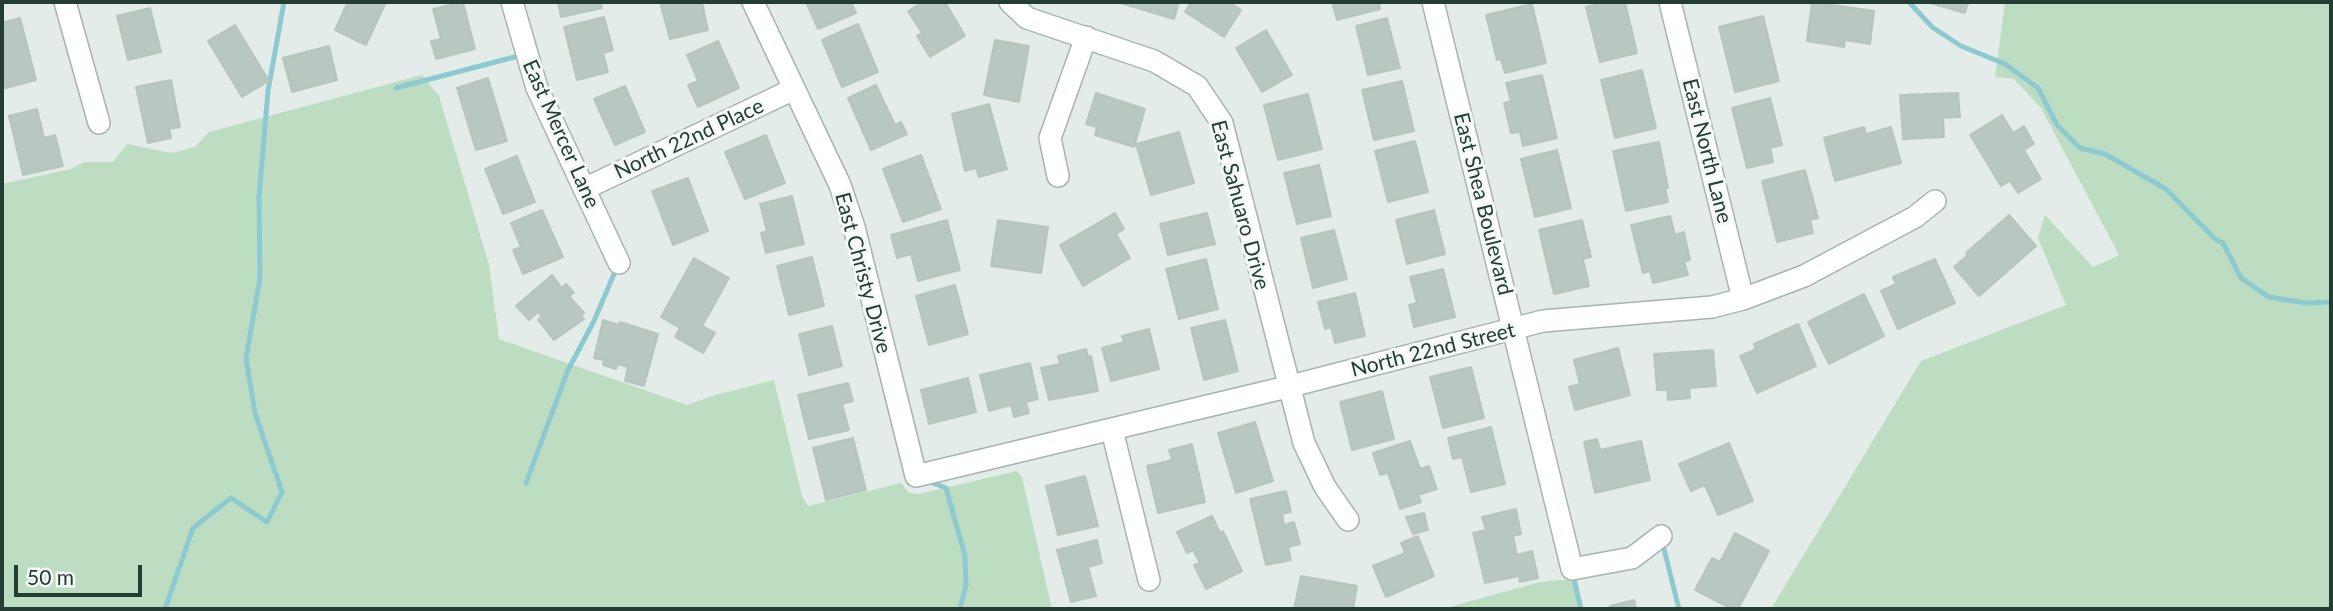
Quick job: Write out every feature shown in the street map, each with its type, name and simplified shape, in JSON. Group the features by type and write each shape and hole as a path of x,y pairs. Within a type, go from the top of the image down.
{"street":[{"path":"65,2 99,123"},
{"name":"East Mercer Lane","path":"512,2 537,88 619,263"},
{"name":"East Christy Drive","path":"753,2 840,185 854,227 916,476"},
{"name":"East Sahuaro Drive","path":"1010,2 1027,18 1154,61 1198,86 1223,123 1287,387 1304,443 1325,487 1348,520"},
{"name":"East Shea Boulevard","path":"1433,2 1572,569 1632,558 1661,536"},
{"name":"East North Lane","path":"1670,2 1743,299"},
{"path":"1058,176 1050,138 1086,37"},
{"name":"North 22nd Place","path":"584,189 794,89"},
{"name":"North 22nd Street","path":"916,476 1287,387 1543,321 1712,307 1743,299 1804,276 1915,217 1935,201"},
{"path":"1112,430 1149,580"}],"green space":[{"path":"2005,2 2331,2 2331,609 1771,609 1921,361 2066,305 2038,238 2045,215 2093,267 2119,255 2041,108 2014,79 1995,77"},
{"path":"422,75 439,96 489,265 499,339 687,405 774,380 802,496 808,506 901,483 909,493 919,494 1017,471 1022,477 1052,609 2,609 2,184 71,169 84,162 113,162 127,144 172,153 195,147 209,132"},
{"path":"1573,579 1584,609 1442,609 1540,582"}],"building":[{"path":"348,2 386,2 366,45 335,30"},
{"path":"463,2 475,49 436,59 431,41 441,39 433,9"},
{"path":"558,2 600,2 602,8 561,17"},
{"path":"660,2 702,2 708,30 670,39"},
{"path":"806,2 851,2 856,13 818,29"},
{"path":"923,2 945,2 965,36 930,57 917,36 922,33 908,11"},
{"path":"1117,2 1179,2 1174,19"},
{"path":"1191,2 1229,2 1241,10 1224,37 1185,12"},
{"path":"1332,2 1379,2 1380,9 1337,20"},
{"path":"1606,2 1625,2 1637,53 1600,62 1586,7"},
{"path":"1812,2 1874,11 1870,44 1845,40 1844,47 1807,41"},
{"path":"1927,2 1968,2 1965,13"},
{"path":"1532,4 1546,63 1505,73 1501,59 1497,60 1486,15"},
{"path":"150,8 161,52 128,60 117,16"},
{"path":"1763,16 1779,81 1735,92 1719,27"},
{"path":"604,17 613,50 603,53 608,72 577,80 564,27"},
{"path":"20,18 36,80 2,89 2,23"},
{"path":"1387,18 1400,68 1368,75 1356,26"},
{"path":"858,24 878,72 842,87 822,40"},
{"path":"235,25 269,81 242,97 208,41"},
{"path":"1266,30 1292,75 1262,92 1236,48"},
{"path":"995,40 1029,46 1019,102 984,95"},
{"path":"718,41 739,88 698,107 688,85 698,81 687,55"},
{"path":"329,46 337,80 292,92 283,58"},
{"path":"1642,70 1656,128 1615,138 1601,80"},
{"path":"1542,75 1557,138 1523,146 1520,132 1511,133 1504,103 1511,101 1506,83"},
{"path":"488,78 507,141 476,150 457,88"},
{"path":"171,80 180,127 169,129 171,138 148,143 136,87"},
{"path":"1402,81 1414,131 1374,140 1362,90"},
{"path":"876,85 895,125 901,122 907,134 871,150 848,98"},
{"path":"625,86 645,132 615,145 594,99"},
{"path":"1096,93 1145,109 1134,147 1095,135 1097,127 1086,124"},
{"path":"1958,93 1960,117 1943,118 1944,137 1903,139 1900,95"},
{"path":"1308,94 1322,149 1278,160 1264,105"},
{"path":"1770,98 1782,145 1770,148 1773,162 1747,168 1732,108"},
{"path":"989,104 1007,169 979,177 976,168 965,171 952,114"},
{"path":"37,109 44,138 55,135 63,166 23,175 9,116"},
{"path":"2002,115 2013,133 2024,126 2034,144 2024,150 2041,179 2018,193 2010,181 2001,186 1970,135"},
{"path":"1864,127 1866,134 1891,127 1901,163 1835,181 1824,138"},
{"path":"1179,132 1194,183 1151,195 1136,144"},
{"path":"766,135 785,183 745,199 725,152"},
{"path":"1415,141 1428,192 1388,202 1375,151"},
{"path":"1659,142 1668,202 1626,211 1613,151"},
{"path":"1557,150 1571,208 1535,217 1521,159"},
{"path":"921,155 941,209 903,222 883,169"},
{"path":"517,156 535,202 503,214 485,169"},
{"path":"1319,165 1331,216 1297,224 1284,173"},
{"path":"1805,170 1818,218 1810,220 1813,233 1777,242 1762,181"},
{"path":"688,178 708,231 673,245 652,191"},
{"path":"792,196 804,244 766,253 761,233 767,231 760,204"},
{"path":"542,210 563,257 523,274 513,250 521,247 511,223"},
{"path":"1434,210 1445,254 1407,264 1396,220"},
{"path":"1115,213 1124,229 1116,234 1130,258 1083,286 1060,245"},
{"path":"1207,213 1215,244 1168,255 1160,224"},
{"path":"2009,215 2036,246 1979,296 1954,267"},
{"path":"1670,216 1675,235 1684,232 1690,260 1684,261 1688,275 1653,283 1650,271 1643,273 1631,225"},
{"path":"947,220 960,270 918,281 911,254 897,258 891,235"},
{"path":"998,220 1048,227 1041,273 991,266"},
{"path":"1582,220 1591,257 1583,259 1589,286 1554,294 1539,230"},
{"path":"1334,230 1347,279 1313,288 1301,238"},
{"path":"812,257 824,306 789,315 777,266"},
{"path":"694,258 729,278 702,326 715,333 703,353 675,337 680,328 661,317"},
{"path":"1206,259 1218,309 1179,319 1166,269"},
{"path":"1935,259 1955,303 1898,329 1881,291 1896,284 1893,277"},
{"path":"1443,269 1455,317 1414,327 1409,305 1417,303 1410,277"},
{"path":"552,275 562,288 566,284 574,293 569,296 584,313 581,316 584,319 554,340 538,320 542,316 538,312 529,320 516,306"},
{"path":"955,285 968,334 929,345 916,296"},
{"path":"1355,293 1365,336 1335,343 1331,327 1325,329 1318,302"},
{"path":"1864,294 1884,336 1829,364 1808,322"},
{"path":"603,320 619,325 620,322 658,334 644,386 625,381 628,367 618,364 616,369 603,365 604,360 594,358"},
{"path":"1225,320 1238,371 1204,380 1191,328"},
{"path":"1798,324 1816,366 1757,393 1740,356 1756,349 1754,344"},
{"path":"832,326 842,366 809,375 799,334"},
{"path":"1149,329 1159,369 1111,381 1102,348 1124,342 1122,336"},
{"path":"1618,348 1630,395 1575,410 1569,387 1580,384 1574,360"},
{"path":"1086,349 1088,357 1091,356 1098,391 1049,400 1041,368 1060,364 1058,356"},
{"path":"1713,350 1716,386 1689,388 1690,398 1668,400 1667,390 1657,390 1654,354"},
{"path":"1030,363 1038,399 1026,402 1029,413 1014,417 1011,405 989,411 980,375"},
{"path":"1471,367 1484,418 1443,428 1430,377"},
{"path":"968,378 976,412 929,424 921,390"},
{"path":"848,383 853,401 842,404 849,430 809,439 798,395"},
{"path":"1382,391 1394,439 1352,450 1340,402"},
{"path":"1255,422 1273,481 1236,493 1218,433"},
{"path":"1491,427 1505,484 1471,492 1462,457 1453,459 1448,438"},
{"path":"853,438 866,490 826,500 813,448"},
{"path":"1597,439 1600,450 1641,441 1650,480 1595,493 1584,442"},
{"path":"1410,441 1420,469 1429,466 1437,489 1418,495 1421,502 1400,509 1388,473 1380,475 1373,453"},
{"path":"1729,443 1753,501 1718,515 1705,485 1691,491 1679,464"},
{"path":"1192,444 1205,502 1158,513 1147,466 1172,460 1169,450"},
{"path":"1085,476 1098,526 1058,535 1046,486"},
{"path":"1286,491 1291,512 1282,514 1284,525 1294,522 1300,544 1288,547 1291,560 1266,565 1250,499"},
{"path":"1516,509 1521,534 1513,536 1517,555 1532,551 1538,578 1520,582 1519,576 1485,583 1473,533 1486,530 1482,517"},
{"path":"1424,513 1428,530 1413,534 1406,517"},
{"path":"1212,516 1220,533 1223,531 1242,571 1206,589 1194,565 1200,563 1193,550 1187,553 1177,532"},
{"path":"1735,533 1769,551 1738,609 1732,609 1695,590 1712,558 1720,562"},
{"path":"1418,536 1434,576 1386,597 1373,566 1405,553 1401,543"},
{"path":"1097,540 1102,563 1088,567 1096,596 1071,602 1057,550"},
{"path":"1301,576 1357,586 1353,609 1294,609"},
{"path":"1634,600 1636,609 1611,609 1610,606"}],"waterway":[{"path":"165,609 193,528 231,498 267,522 282,492 255,413 246,358 260,278 259,197 268,91 284,2"},
{"path":"1909,2 1932,27 1961,46 2005,64 2038,88 2057,125 2080,148 2105,154 2166,189 2215,239 2223,243 2241,278 2269,297 2306,303 2331,302"},
{"path":"396,88 522,55"},
{"path":"526,483 568,370 594,321 617,267"},
{"path":"928,481 946,488 965,556 966,585 960,609"},
{"path":"1662,541 1679,609"},
{"path":"1573,575 1581,609"}]}
